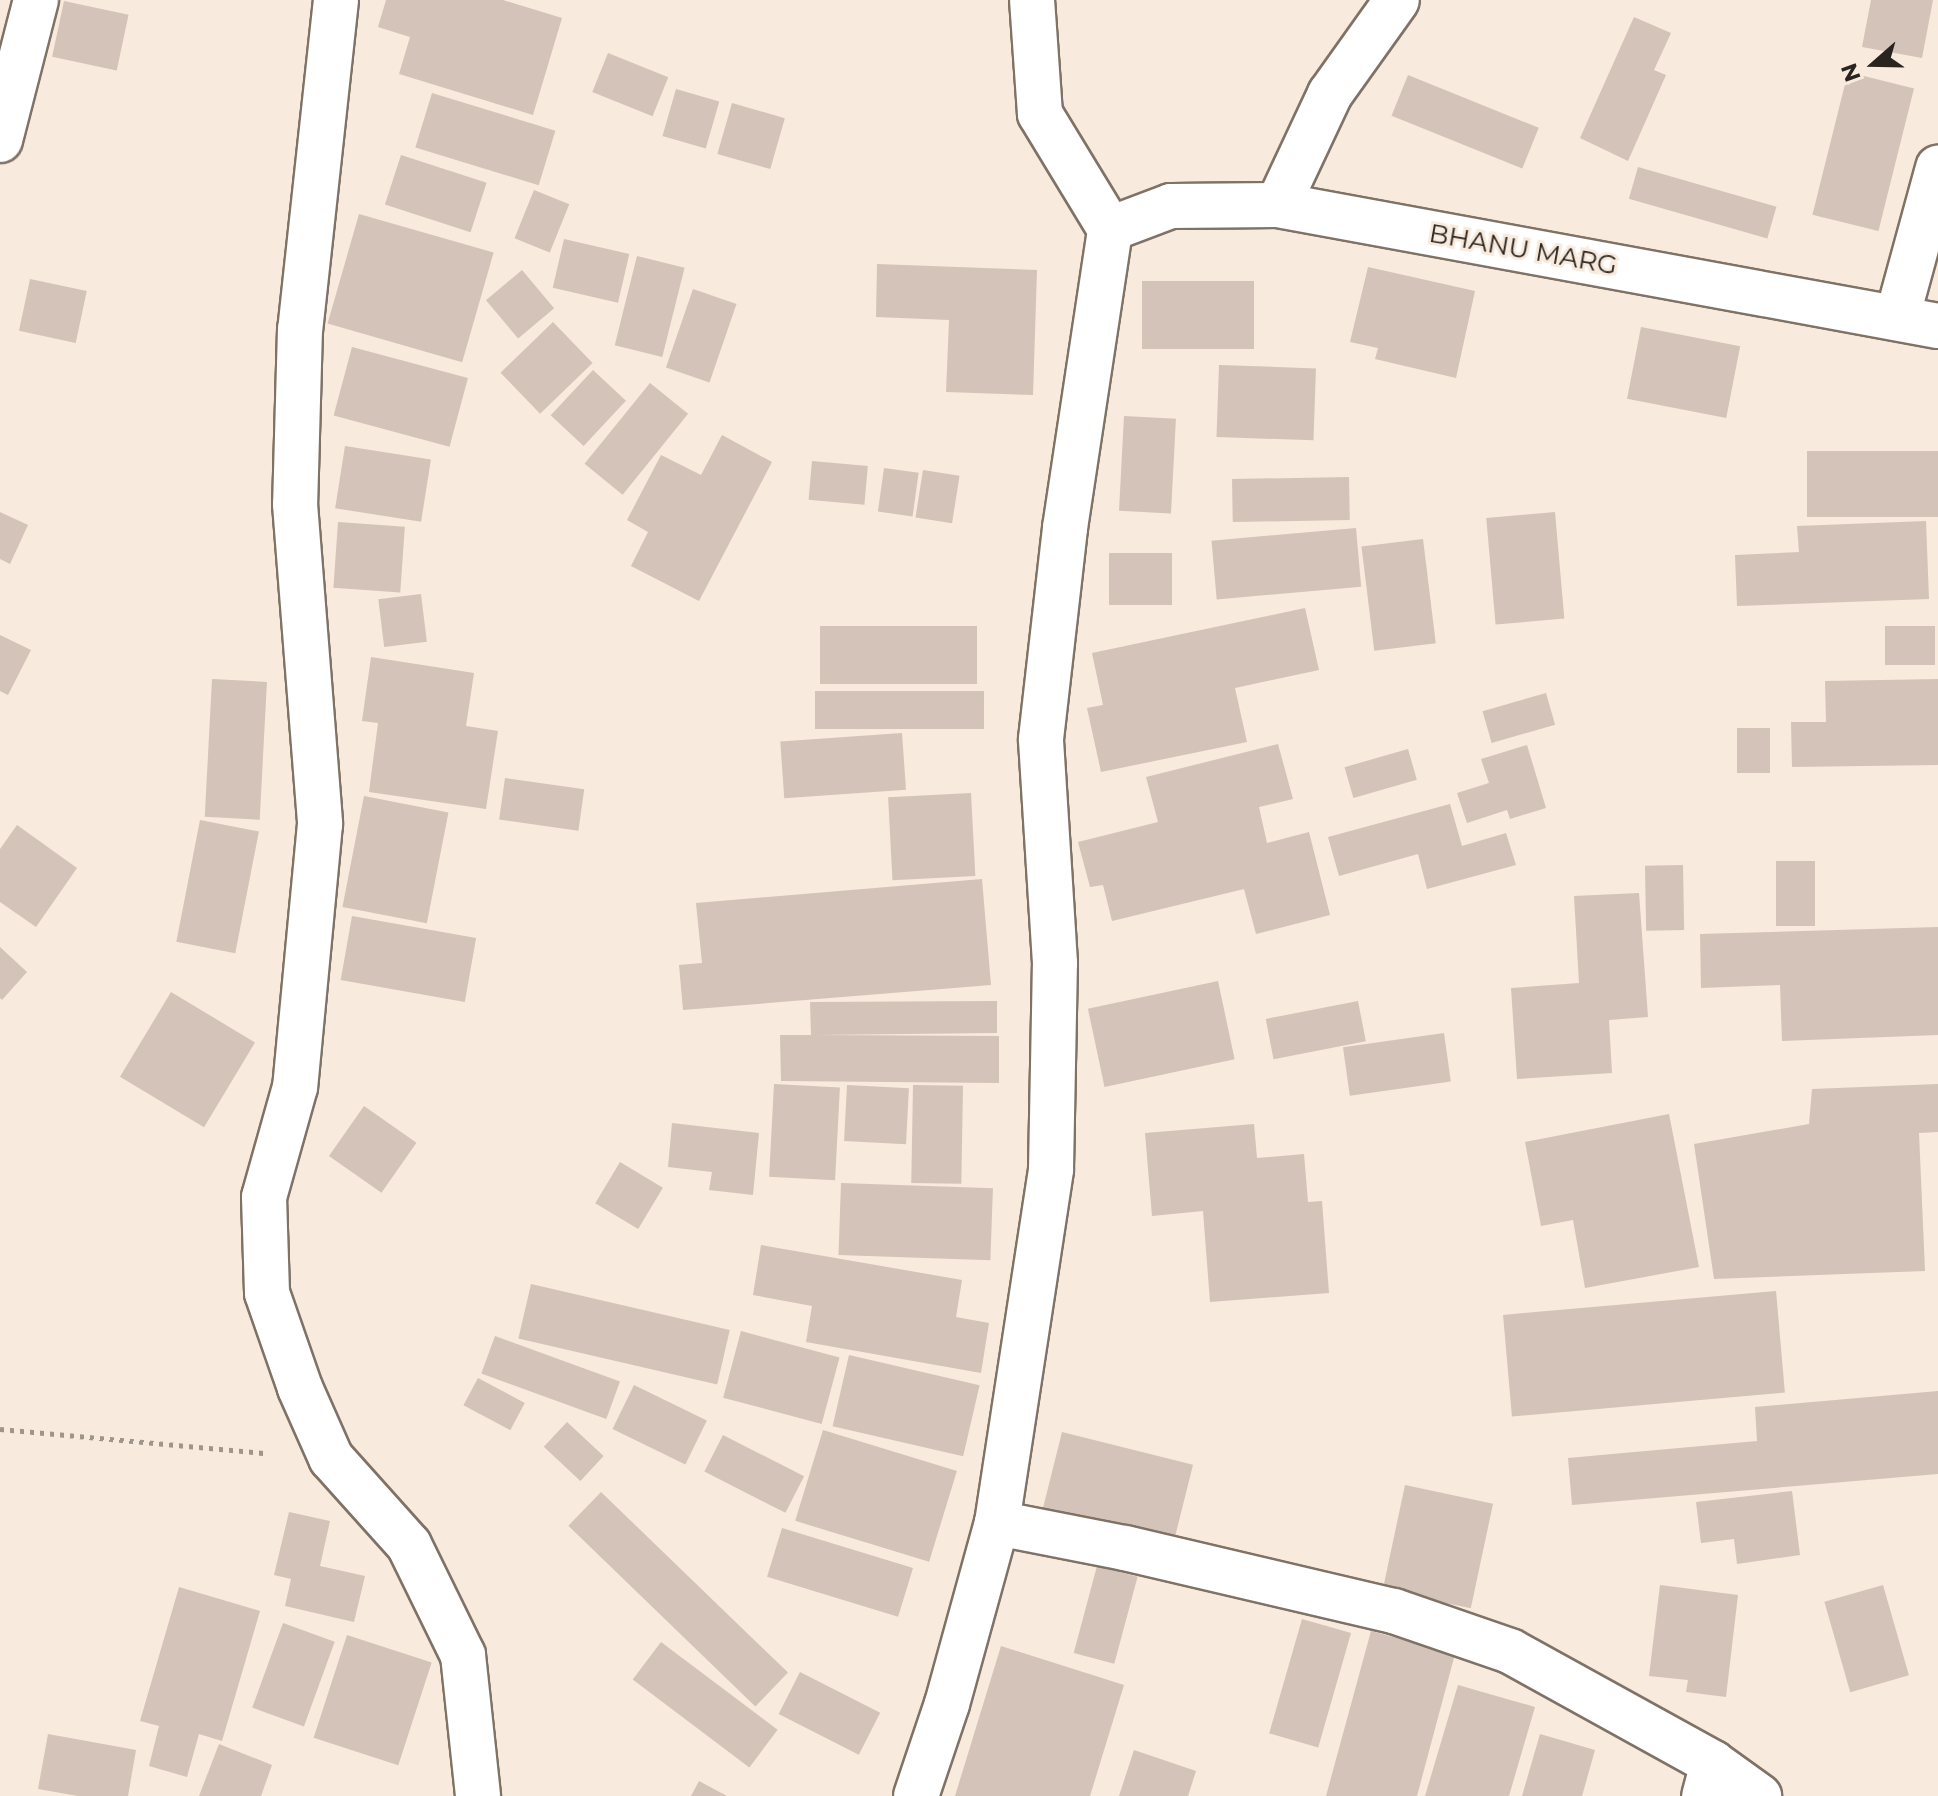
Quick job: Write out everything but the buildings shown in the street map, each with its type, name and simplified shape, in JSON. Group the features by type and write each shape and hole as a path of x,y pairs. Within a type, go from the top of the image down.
{"street":[{"path":"0,140 36,0"},
{"path":"336,0 300,329 295,504 320,824 295,1087 264,1197 267,1293 300,1388 331,1458 409,1545 463,1655 478,1796"},
{"path":"916,1796 947,1704 997,1523 1051,1169 1055,963 1041,739 1065,528 1110,229 1040,114 1032,0"},
{"path":"1278,205 1330,94 1397,0"},
{"path":"1917,322 1938,168"},
{"name":"BHANU MARG","path":"1110,229 1171,206 1278,205 1917,322"},
{"path":"997,1523 1125,1548 1394,1611 1510,1651 1708,1780 1759,1796"}],"path":[{"path":"0,1429 331,1458"}]}
